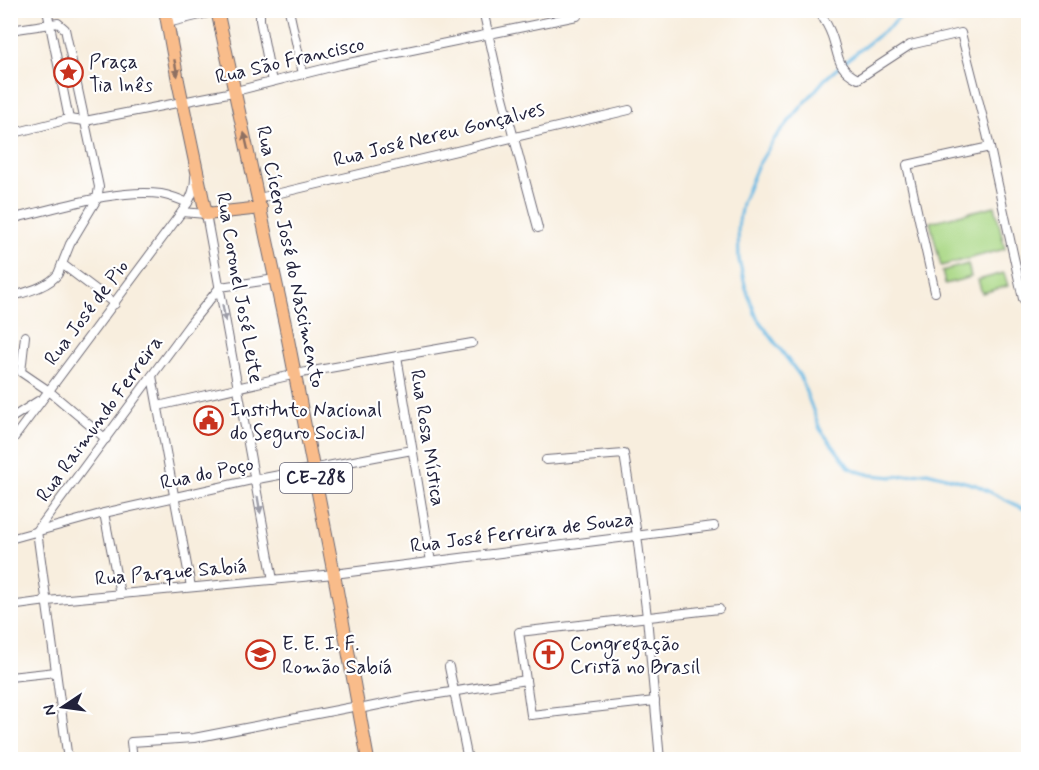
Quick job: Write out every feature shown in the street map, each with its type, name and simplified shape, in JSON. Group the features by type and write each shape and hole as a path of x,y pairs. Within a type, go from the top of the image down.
{"main road":[{"name":"Rua Cícero José do Nascimento","path":"217,11 276,279 368,759"},
{"name":"Rua Coronel José Leite","path":"166,17 206,214"},
{"name":"Rua José Nereu Gonçalves","path":"206,214 260,203"}],"street":[{"path":"47,10 69,120"},
{"path":"260,10 272,82"},
{"path":"289,10 303,74"},
{"path":"483,10 538,228"},
{"path":"818,10 829,28 838,61 844,70 858,79 910,45 961,33 990,147 1023,298"},
{"path":"166,17 217,11"},
{"name":"Rua São Francisco","path":"10,134 69,120 85,121 235,92 303,74 577,16"},
{"path":"10,30 49,24 60,24 65,29 98,181 97,199 70,244 58,274 44,285 10,297"},
{"name":"Rua José Nereu Gonçalves","path":"260,203 514,136 629,110"},
{"name":"Rua Coronel José Leite","path":"188,203 195,182 192,144"},
{"path":"935,292 907,165 990,147"},
{"path":"10,219 97,199 131,194 171,196 188,203"},
{"name":"Rua José de Pio","path":"10,443 188,203"},
{"name":"Rua José Nereu Gonçalves","path":"182,212 206,214"},
{"name":"Rua Coronel José Leite","path":"206,214 273,580"},
{"path":"62,264 115,304"},
{"path":"220,287 276,279"},
{"name":"Rua Raimundo Ferreira","path":"68,759 37,531 190,324 220,287"},
{"path":"25,336 21,372 106,439"},
{"path":"158,406 295,375 472,343"},
{"name":"Rua Rosa Mística","path":"397,356 431,562"},
{"path":"152,376 191,587"},
{"path":"10,419 47,394"},
{"name":"Rua do Poço","path":"10,538 104,513 255,480 412,450"},
{"path":"546,460 624,454 647,617 660,759"},
{"path":"104,513 120,594"},
{"name":"Rua José Ferreira de Souza","path":"334,574 714,526"},
{"name":"Rua Parque Sabiá","path":"10,606 334,574"},
{"path":"655,701 531,716 519,632 719,609"},
{"path":"449,667 468,759"},
{"path":"10,677 56,672"},
{"path":"133,759 131,742 195,738 526,680"}],"green space":[{"path":"995,206 1005,249 941,266 930,222"},
{"path":"968,264 971,277 945,284 942,271"},
{"path":"1004,273 1008,286 982,293 978,280"}],"waterway":[{"path":"907,10 825,79 775,138 757,167 742,203 738,227 739,260 746,289 757,318 800,376 820,429 849,467 871,475 893,477 927,472 976,485 1028,511"}],"place":[{"name":"Praça Tia Inês","path":"68,73"},
{"name":"Instituto Nacional do Seguro Social","path":"209,421"},
{"name":"E. E. I. F. Romão Sabiá","path":"261,655"},
{"name":"Congregação Cristã no Brasil","path":"549,655"}]}
